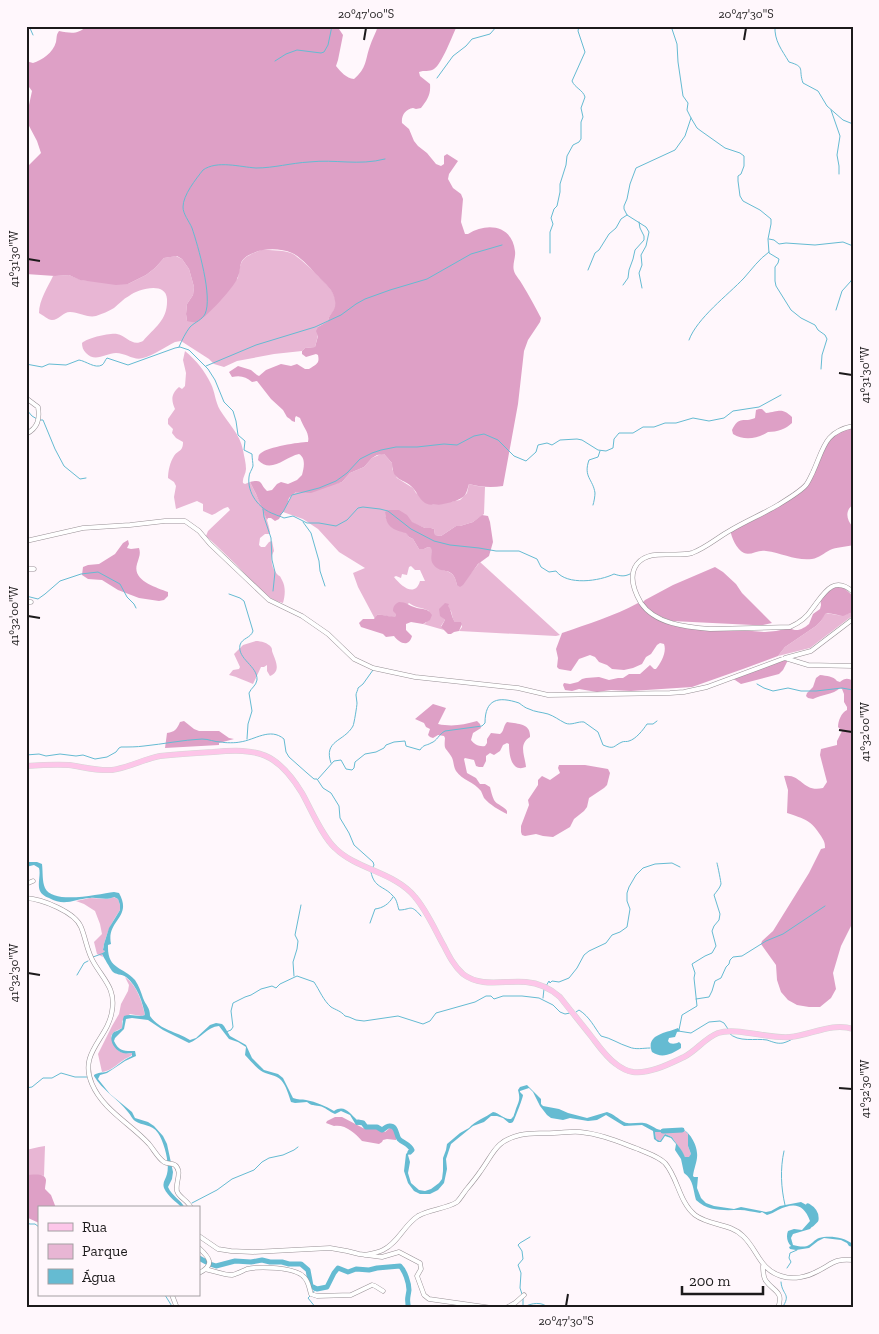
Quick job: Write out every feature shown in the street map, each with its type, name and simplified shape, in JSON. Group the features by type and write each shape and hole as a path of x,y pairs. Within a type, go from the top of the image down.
{"main road":[{"path":"26,766 69,765 112,770 160,756 236,750 257,752 266,756 284,768 292,777 335,848 412,893 421,905 451,959 463,974 482,982 527,982 550,990 560,997 611,1060 626,1070 643,1072 675,1062 688,1055 710,1037 719,1033 731,1032 787,1037 836,1027 845,1027 853,1030"}],"street":[{"path":"26,398 38,407 39,417 36,426 26,434"},
{"path":"853,426 843,428 832,434 807,483 799,491 778,505 692,553 645,558 637,565 632,576 632,582 641,602 653,615 672,623 710,629 790,627 800,622 830,588 845,586 853,592"},
{"path":"26,541 83,528 165,521 185,522 199,531 264,596 302,616 321,629 354,659 373,668 416,677 518,688 548,695 670,693 707,687 814,649 853,619"},
{"path":"26,569 34,569"},
{"path":"785,658 808,665 853,666"},
{"path":"26,884 33,882"},
{"path":"26,898 39,900 66,912 75,918 81,927 90,957 108,984 113,999 112,1013 108,1024 93,1049 88,1063 92,1086 111,1110 149,1144 161,1159 166,1163 176,1166 178,1172 177,1192 190,1206"},
{"path":"364,1255 383,1250 416,1217 456,1202 481,1172 492,1153 505,1140 537,1132 580,1132 602,1136 661,1160 671,1172 687,1206 692,1212 706,1221 737,1231 747,1241 763,1266 781,1276 796,1278 819,1271 833,1262 845,1259 853,1260"},
{"path":"200,1237 218,1249 224,1250 253,1252 326,1248 384,1257 399,1252 419,1261 422,1267 417,1276 424,1295 429,1299 492,1308"},
{"path":"200,1249 208,1257 207,1265 200,1272"},
{"path":"207,1265 231,1275 248,1269 260,1268 299,1272 307,1280 311,1294 316,1296 351,1295 374,1285 383,1291"},
{"path":"763,1266 766,1281 780,1296 778,1308"},
{"path":"506,1308 516,1303 524,1295"},
{"path":"172,1296 177,1308"}],"green space":[{"path":"261,250 284,251 295,255 321,278 334,294 336,305 328,321 318,327 315,347 305,348 302,351 237,361 224,367 214,364 181,341 140,359 116,353 93,357 85,352 82,343 104,335 121,335 136,343 143,341 160,323 167,306 165,293 157,288 133,293 114,308 96,316 70,312 52,320 39,313 42,298 53,276 69,275 81,280 128,284 146,275 164,258 176,256 182,259 189,269 194,287 193,295 187,304 187,321 238,278 240,266 246,257"},
{"path":"185,351 206,375 220,410 237,434 241,444 246,467 243,483 250,482 269,526 269,534 265,534 260,538 259,545 265,547 272,541 274,551 272,566 281,577 284,586 283,603 262,592 206,536 208,531 230,510 228,507 212,515 203,511 203,504 197,501 176,509 174,497 176,486 168,478 168,472 173,458 181,449 183,442 172,433 173,429 168,424 168,419 175,409 172,400 174,392 179,387 182,389 185,386 186,373 183,360"},
{"path":"384,454 392,463 392,469 397,478 413,488 416,493 433,505 460,500 467,493 469,484 485,487 484,514 473,522 456,526 441,536 435,535 434,529 425,528 385,512 386,517 391,526 406,532 419,549 431,548 432,558 442,570 452,574 457,585 467,578 480,562 560,635 459,631 462,627 461,622 455,622 451,611 444,604 442,617 445,620 441,626 444,630 423,624 426,623 429,611 409,603 396,616 377,615 375,619 358,587 353,573 365,568 339,552 318,529 303,519 283,512 296,492 342,482 350,473 364,467 372,458","holes":["411,566 415,570 420,570 425,581 420,581 415,589 411,590 404,587 394,577 401,578 402,574 407,575"]},
{"path":"853,612 852,616 810,648 778,656 785,647 816,626 824,614 845,615"},
{"path":"256,641 264,642 271,647 277,665 274,674 270,676 267,671 267,665 261,667 253,684 229,675 233,670 240,667 234,654 243,645"},
{"path":"113,897 118,899 120,910 111,924 103,948 105,951 102,954 103,957 97,954 94,942 102,934 95,911 76,901 90,898 109,899"},
{"path":"125,977 136,989 145,1015 130,1014 122,1021 122,1028 111,1036 117,1050 133,1054 102,1072 98,1054 119,1014 121,1004 128,991 129,985"},
{"path":"685,1131 688,1134 690,1157 685,1157 672,1137 665,1134 660,1141 656,1139 655,1132"},
{"path":"45,1146 44,1176 26,1175 26,1150"}],"shaded area":[{"path":"87,26 125,26 134,28 136,26 296,26 302,28 306,26 337,26 343,35 336,66 346,76 354,79 363,67 378,26 457,26 437,66 432,70 419,72 420,76 430,84 427,100 421,108 413,108 406,111 402,117 402,123 409,129 418,146 436,164 441,166 444,164 444,156 447,154 458,161 449,174 448,179 463,199 461,222 465,234 490,227 498,228 509,236 515,251 513,266 515,273 541,318 524,351 518,404 503,486 486,487 469,484 465,495 458,500 440,505 429,504 420,498 410,485 396,477 392,463 384,454 377,455 364,467 350,473 342,482 311,493 296,492 289,498 279,519 275,521 268,518 267,520 250,482 259,482 267,491 272,490 281,482 288,484 297,480 302,475 304,461 299,454 273,465 268,465 258,460 259,455 277,447 308,442 308,436 300,418 296,416 295,422 287,417 257,381 252,382 241,376 232,377 229,372 238,366 251,370 259,376 266,370 281,364 291,366 297,364 305,369 309,369 318,362 318,355 306,357 302,354 302,351 305,348 315,347 318,336 316,331 318,327 328,321 334,310 334,297 331,290 303,260 292,253 272,249 256,252 243,259 239,275 230,289 207,314 194,322 187,321 186,314 187,304 193,295 194,287 189,269 182,259 177,256 164,258 146,275 128,284 116,285 80,280 69,275 26,274 26,168 41,153 28,124 32,91 26,86 26,61 33,63 47,56 55,46 59,31 77,32"},
{"path":"759,409 766,413 785,412 792,417 792,423 781,430 768,432 755,438 742,438 733,434 732,430 737,422 755,418 756,410"},
{"path":"853,426 853,505 850,507 847,515 853,527 853,545 832,549 812,559 800,559 772,552 763,551 749,554 741,551 735,543 730,530 776,505 797,490 806,482 831,436"},
{"path":"399,510 407,515 412,522 425,528 434,529 435,535 441,536 456,526 473,522 482,515 488,516 493,542 489,556 478,564 460,587 450,572 440,569 433,564 431,548 419,549 413,539 406,533 391,527 385,512"},
{"path":"128,540 127,548 139,548 140,554 136,570 138,575 146,583 168,592 168,596 164,600 139,598 118,590 102,580 88,579 82,575 83,567 99,564 115,554 123,543"},
{"path":"715,567 736,584 742,593 772,623 753,625 672,621 655,614 642,603 673,585"},
{"path":"827,588 844,588 853,596 853,612 843,616 825,614 816,626 785,647 778,656 692,687 597,692 579,689 565,690 564,683 570,684 586,678 599,677 609,680 623,678 629,674 640,674 650,665 656,669 662,661 665,650 664,644 660,643 646,657 642,664 633,668 624,670 612,669 590,655 579,659 571,671 557,667 556,649 562,633 610,616 638,603 653,616 675,624 765,632 790,628 798,630 809,624 813,614 820,609 820,597"},
{"path":"399,602 426,610 432,615 430,620 423,624 411,622 406,624 406,630 412,636 409,642 404,643 398,641 394,636 386,637 383,634 361,627 359,623 363,619 374,619 377,615 396,616 393,608"},
{"path":"445,603 449,604 448,606 455,622 461,622 462,624 459,631 451,634 448,634 441,627 445,620 440,616 439,609"},
{"path":"789,658 779,674 741,684 732,678"},
{"path":"820,675 832,677 840,682 846,679 853,681 853,922 841,946 833,973 836,989 831,998 820,1007 809,1007 797,1005 788,1000 781,992 777,980 776,965 761,944 773,931 809,873 821,849 825,848 823,839 811,823 787,813 788,790 784,776 794,777 806,786 816,789 823,788 827,782 820,755 821,749 837,745 842,731 838,727 839,722 847,707 844,702 844,694 840,688 813,699 806,696 813,687 816,678"},
{"path":"433,704 446,708 438,724 458,725 477,721 481,728 473,733 471,740 479,746 485,746 491,733 500,734 507,722 523,725 528,729 530,737 526,740 523,747 526,767 521,768 514,765 510,757 509,744 507,743 494,755 490,753 486,756 483,767 476,766 474,760 464,759 467,773 476,778 480,784 490,787 494,800 506,809 507,814 489,803 478,788 461,777 456,771 452,758 445,747 444,736 430,737 428,735 430,729 424,723 415,719"},
{"path":"184,721 199,731 219,731 234,739 219,743 219,745 165,748 167,733 174,731 180,722"},
{"path":"559,765 585,765 608,769 610,773 607,785 589,798 587,807 574,819 570,827 553,837 536,834 522,835 521,826 529,805 528,800 538,785 538,780 542,776 550,780 560,773"},
{"path":"335,1117 342,1117 366,1129 376,1128 385,1132 391,1127 394,1130 396,1140 387,1139 379,1144 362,1141 353,1132 342,1126 326,1123"},
{"path":"38,1174 45,1177 45,1189 51,1195 55,1206 38,1206 38,1223 26,1217 26,1175"}],"water":[{"path":"26,862 42,864 45,888 57,896 77,897 119,893 123,908 112,929 108,953 110,959 117,967 135,980 149,1008 150,1016 159,1025 190,1040 196,1038 210,1025 222,1024 230,1036 246,1045 252,1058 264,1070 278,1074 283,1078 293,1098 313,1102 334,1111 344,1109 357,1120 364,1121 366,1124 356,1125 350,1115 341,1111 335,1114 324,1107 311,1105 307,1102 291,1102 281,1080 258,1068 245,1055 246,1047 229,1039 219,1026 189,1043 148,1020 126,1019 124,1029 114,1041 120,1049 135,1051 136,1056 107,1073 100,1075 98,1079 109,1093 101,1086 94,1075 109,1071 132,1056 132,1053 120,1052 115,1047 111,1038 112,1035 122,1028 124,1016 145,1015 141,1000 130,980 113,972 102,954 105,951 103,950 104,944 109,928 120,910 120,905 118,899 114,897 65,902 55,901 40,891 39,868 34,865 26,867"},
{"path":"678,1028 680,1031 677,1032 675,1037 669,1038 668,1041 673,1044 679,1042 681,1048 671,1054 659,1055 652,1052 651,1046 654,1038"},
{"path":"527,1085 541,1099 543,1106 587,1118 607,1112 626,1123 649,1124 661,1130 678,1129 684,1130 690,1135 696,1146 697,1158 693,1176 698,1177 697,1188 701,1198 706,1203 734,1209 741,1207 766,1212 780,1206 801,1202 810,1207 818,1220 810,1229 793,1234 791,1238 793,1245 805,1246 819,1238 832,1237 841,1238 853,1244 853,1247 841,1240 824,1238 809,1248 790,1249 789,1247 791,1246 787,1237 788,1231 794,1229 802,1230 810,1221 805,1211 798,1206 784,1207 767,1215 762,1212 717,1210 706,1207 696,1200 691,1182 684,1173 681,1159 675,1150 676,1144 671,1138 665,1136 661,1142 658,1142 654,1139 653,1131 642,1125 624,1126 606,1115 597,1120 588,1121 570,1118 563,1120 551,1118 540,1106 529,1088 520,1091 523,1097 513,1122 509,1123 503,1118 491,1116 484,1122 473,1126 451,1144 446,1159 447,1169 444,1183 438,1190 430,1194 420,1194 414,1191 408,1183 404,1171 406,1154 409,1149 412,1147 413,1149 408,1155 410,1162 408,1173 411,1183 419,1190 431,1189 442,1179 443,1158 447,1144 477,1121 493,1112 511,1119 514,1116 519,1101 518,1090 520,1087","holes":["685,1131 688,1134 688,1146 691,1154 689,1157 685,1157 672,1137 665,1134 660,1141 656,1139 655,1132"]},
{"path":"112,1095 132,1112 135,1118 148,1122 163,1136 167,1144 173,1172 168,1187 183,1206 180,1206 170,1197 164,1188 163,1184 168,1164 158,1133 153,1128 138,1123"}],"waterway":[{"path":"29,26 33,35"},
{"path":"275,61 297,50 324,52 328,45 332,26"},
{"path":"437,78 453,56 472,39 490,34 497,26"},
{"path":"550,253 550,232 553,224 551,218 557,206 567,156 573,145 581,139 581,122 583,117 581,108 585,97 572,81 585,52 578,31 579,26"},
{"path":"671,26 677,44 683,96 688,103 687,110 697,128 725,148 744,156 744,166 741,174 738,176 740,196 743,201 760,210 771,219 768,239 769,253 779,259 775,267 776,286 791,310 815,325 825,335 827,339 822,355 821,369"},
{"path":"775,26 779,45 789,62 800,67 803,83 818,91 827,106 843,120 853,124"},
{"path":"831,110 840,136 837,155 839,174"},
{"path":"642,288 639,273 642,265 641,255 646,246 649,232 646,227 627,215 624,209 630,184 636,168 675,150 685,136 691,118"},
{"path":"179,347 190,327 204,316 207,306 206,284 201,259 192,228 183,210 187,192 203,170 215,165 263,168 309,162 366,162 385,159"},
{"path":"588,270 595,253 621,219 627,215"},
{"path":"623,285 628,278 635,250 644,240 639,222"},
{"path":"769,239 779,244 815,245 843,242 853,246"},
{"path":"206,366 256,345 315,327 341,315 365,299 427,279 471,254 502,245"},
{"path":"852,246 853,258"},
{"path":"689,340 706,315 769,252"},
{"path":"836,310 842,291 853,276"},
{"path":"26,364 42,367 49,364 66,365 79,360 99,366 107,358 128,365 175,348 180,347 189,350 208,369 224,402 233,411 238,435 245,441 244,450 252,454 253,466 249,476 250,489 255,500 269,512 284,518 293,516 307,523 336,526 347,520 358,508 380,509 388,511 411,529 434,541 496,551 519,551 537,559 541,567 549,572 556,571 568,579 584,581 601,579 614,574 622,576 630,574"},
{"path":"280,515 292,495 319,488 336,481 347,473 360,459 381,450 396,447 457,445 474,436 484,434 498,440 514,456 526,461 536,452 538,445 547,443 552,445 560,440 582,440 598,450 606,451 613,448 614,439 619,433 633,433 643,427 654,427 693,418 709,421 724,418 733,411 759,407 781,395"},
{"path":"26,409 37,419"},
{"path":"40,420 43,420 64,466 80,479 86,478"},
{"path":"593,505 595,493 587,466 589,460 598,457 600,451"},
{"path":"263,509 271,538 272,560 275,572 273,591"},
{"path":"303,522 311,533 325,586"},
{"path":"26,596 38,599 60,581 81,574 98,572 120,584 136,608"},
{"path":"229,594 244,601 253,631 240,645 240,650 254,671 257,680 249,693 252,711 248,724 247,739"},
{"path":"331,763 329,755 332,745 353,726 358,688 373,670"},
{"path":"757,684 773,691 788,688 801,691 842,688 853,690"},
{"path":"318,779 334,761 341,760 346,769 352,770 355,762 365,754 376,752 394,742 405,741 406,746 420,750 435,741 445,731 482,726 485,723 487,709 490,704 499,700 519,703 528,709 550,715 567,724 584,722 598,732 603,745 610,747 632,740 647,724 653,724 657,721"},
{"path":"26,755 83,755 95,759 107,757 121,747 202,739 236,743 262,735 273,734 284,739 286,752 289,757 314,779 317,779 323,788 331,793 339,806 340,818 354,845 373,862 373,867"},
{"path":"546,986 549,981 550,983 552,981 559,982 569,978 584,955 606,943 612,935 627,927 630,909 627,893 636,875 643,868 655,864 672,863 680,867"},
{"path":"679,1030 682,1015 697,1006 695,973 692,964 712,953 716,946 712,931 719,920 720,914 714,895 721,884 717,863"},
{"path":"371,872 374,881 395,898 399,910 412,908 421,916"},
{"path":"370,923 375,909 386,905 393,897"},
{"path":"294,976 293,962 298,941 295,935 301,905"},
{"path":"696,999 709,997 715,981 721,978 733,957 742,956 766,941 783,934 825,906"},
{"path":"93,957 104,953"},
{"path":"77,975 84,963 88,961"},
{"path":"226,1032 233,1027 231,1011 233,1003 261,989 272,986 276,988 297,976 314,982 331,1007 345,1016 356,1020 364,1021 398,1016 423,1024 430,1021 436,1013 475,1002 486,996 491,996 494,999 503,996 539,998 553,1005 560,1012 570,1013"},
{"path":"543,998 544,989"},
{"path":"576,1012 579,1010 586,1016 601,1036 632,1048 650,1048"},
{"path":"678,1031 691,1033 709,1022 720,1021 728,1029"},
{"path":"729,1033 737,1038 767,1040 775,1043 783,1043 794,1038"},
{"path":"26,1088 32,1087 43,1078 52,1078 61,1073 75,1077 87,1077"},
{"path":"358,1122 363,1123 366,1127 377,1127 382,1130 388,1126 394,1127 399,1139 411,1148 410,1152"},
{"path":"663,1131 682,1130"},
{"path":"192,1203 217,1190 232,1179 254,1170 269,1158 283,1155 298,1147"},
{"path":"784,1151 781,1178 785,1205"},
{"path":"808,1206 816,1215 816,1220 812,1224"},
{"path":"26,1223 38,1226"},
{"path":"522,1294 520,1288 521,1273 518,1265 523,1259 522,1251 518,1245 530,1237"},
{"path":"787,1268 791,1262 789,1258 790,1253 797,1250"},
{"path":"200,1259 216,1266 235,1261 251,1262 262,1260 301,1264 308,1270 311,1286 317,1289 327,1287 338,1268 348,1272 356,1269 369,1270 400,1266 408,1284 407,1301 409,1308"},
{"path":"781,1282 786,1297 782,1308"},
{"path":"315,1289 308,1298 316,1308"},
{"path":"166,1296 173,1308"},
{"path":"523,1298 523,1307"},
{"path":"524,1307 537,1303 543,1304 548,1308"}]}
